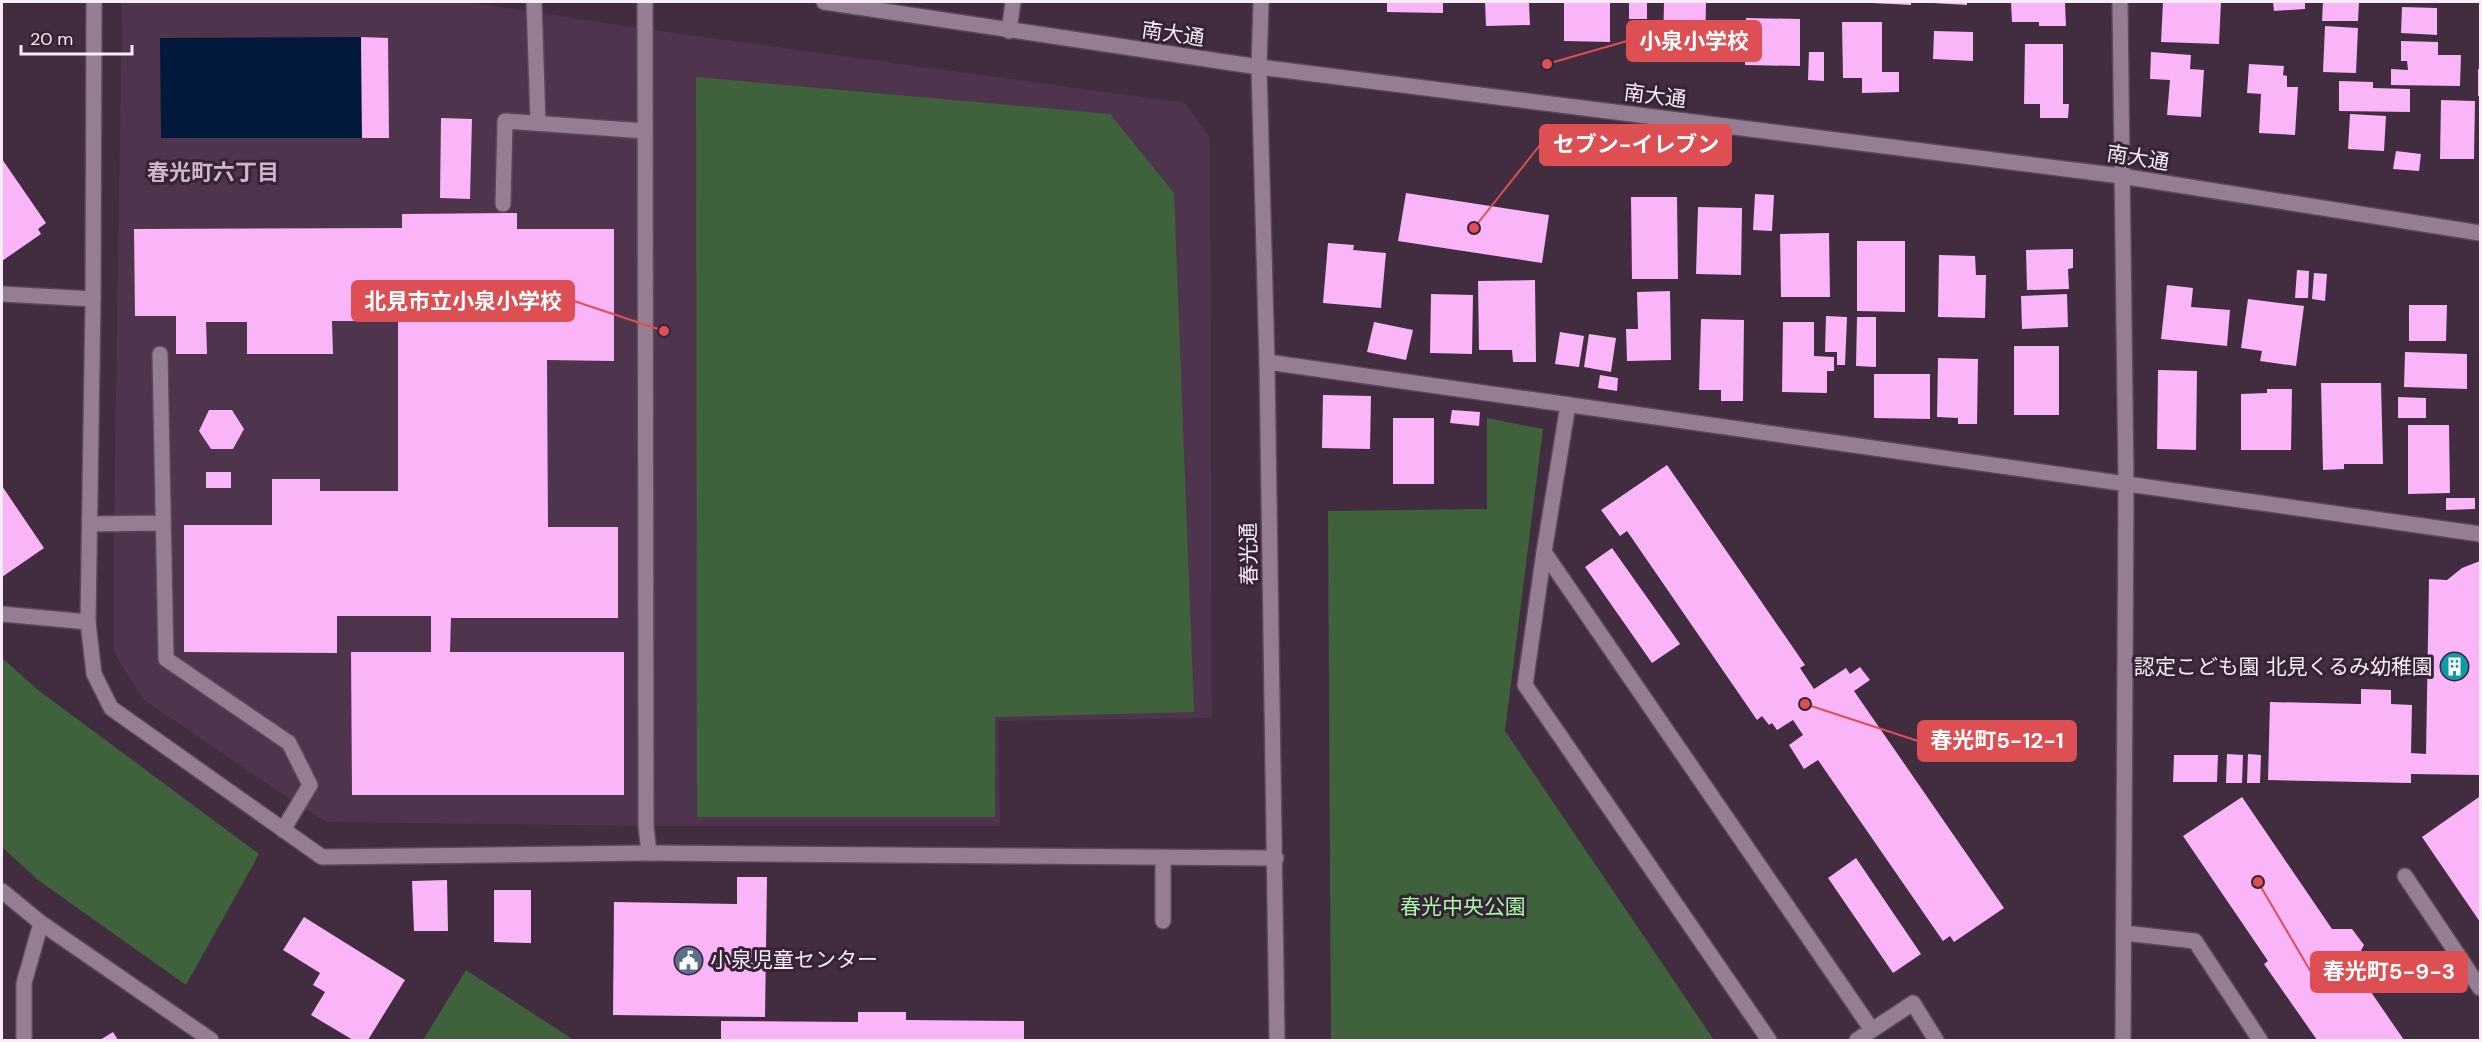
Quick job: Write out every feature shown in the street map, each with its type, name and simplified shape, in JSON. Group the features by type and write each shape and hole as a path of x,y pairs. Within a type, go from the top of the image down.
{"street":[{"path":"94,2 93,299 88,622 94,674 111,708 322,857 649,853 1276,858"},
{"path":"534,2 538,122"},
{"path":"645,2 646,802 649,853"},
{"name":"南大通","path":"824,2 1259,67 2121,176 2481,233"},
{"path":"1009,31 1013,2"},
{"name":"春光通","path":"1260,2 1259,67 1268,362 1277,1041"},
{"path":"2120,2 2126,484 2123,1041"},
{"path":"503,204 505,121 645,131"},
{"path":"2,294 93,299"},
{"path":"160,354 166,659 289,743 310,785 284,830"},
{"path":"1268,362 2481,534"},
{"path":"1568,405 1525,685 1769,1041"},
{"path":"90,524 163,523"},
{"path":"1544,552 1872,1030"},
{"path":"2,614 88,622"},
{"path":"1163,858 1163,921"},
{"path":"2405,876 2481,988"},
{"path":"2,891 41,923 211,1041"},
{"path":"24,1041 24,983 41,923"},
{"path":"2124,933 2195,941 2260,1041"},
{"path":"1857,1041 1913,1004 1936,1041"}],"shaded area":[{"path":"122,2 466,2 645,29 1185,103 1210,138 1212,718 998,721 1000,826 646,826 327,822 298,805 143,699 114,653"}],"green space":[{"path":"696,77 1110,114 1174,193 1194,712 995,717 995,817 697,817"},
{"name":"春光中央公園","path":"1487,418 1543,429 1505,731 1714,1040 1331,1040 1328,511 1487,509"},
{"path":"2,658 38,690 259,854 186,985 38,880 2,847"},
{"path":"466,970 574,1040 423,1040"}],"water":[{"path":"361,37 362,138 161,138 160,38"}],"building":[{"path":"1387,2 1443,2 1443,13 1387,12"},
{"path":"1485,2 1529,2 1530,25 1486,26"},
{"path":"1564,2 1610,2 1610,42 1564,41"},
{"path":"1629,2 1647,2 1647,19 1629,19"},
{"path":"1664,2 1706,2 1705,53 1663,52"},
{"path":"1911,2 1911,5 1872,3"},
{"path":"1967,2 1967,5 1933,3"},
{"path":"2011,2 2065,2 2066,26 2039,26 2039,22 2012,22"},
{"path":"2163,2 2221,2 2219,44 2161,42"},
{"path":"2273,2 2305,2 2305,9 2274,11"},
{"path":"2323,2 2359,2 2358,21 2322,21"},
{"path":"2402,7 2437,8 2437,35 2401,33"},
{"path":"1746,18 1800,19 1800,66 1745,65"},
{"path":"1842,22 1882,22 1882,72 1899,72 1899,92 1862,93 1862,78 1843,78"},
{"path":"2325,26 2358,28 2356,73 2323,72"},
{"path":"1934,31 1973,32 1973,61 1933,59"},
{"path":"361,37 388,38 389,138 362,138"},
{"path":"2401,41 2438,42 2438,55 2461,55 2460,86 2391,85 2391,69 2408,70 2407,61 2401,61"},
{"path":"2025,44 2063,44 2063,104 2069,104 2068,118 2040,118 2040,104 2024,104"},
{"path":"1809,52 1824,52 1824,81 1808,80"},
{"path":"2151,52 2191,55 2190,69 2204,70 2201,117 2167,115 2170,80 2150,79"},
{"path":"2249,64 2284,66 2283,75 2287,76 2287,87 2298,87 2295,135 2259,133 2261,94 2247,93"},
{"path":"2478,69 2480,69 2480,96 2478,96"},
{"path":"2339,81 2373,82 2373,88 2410,89 2410,112 2339,111"},
{"path":"2441,100 2475,101 2474,159 2440,159"},
{"path":"2350,114 2386,116 2384,151 2348,149"},
{"path":"441,118 472,119 470,199 440,198"},
{"path":"2396,151 2421,154 2419,171 2393,169"},
{"path":"2,159 46,223 38,229 41,234 2,261"},
{"path":"1406,193 1549,215 1542,263 1398,241"},
{"path":"1755,194 1774,195 1772,231 1753,230"},
{"path":"1631,197 1677,197 1678,279 1632,279"},
{"path":"1698,207 1742,208 1741,275 1696,274"},
{"path":"517,213 517,229 614,229 614,361 547,360 548,527 618,527 618,618 451,618 450,652 624,652 624,795 352,795 351,652 431,652 431,616 337,616 337,653 184,652 184,525 272,525 272,479 320,479 320,491 398,491 398,321 332,321 333,354 247,354 247,322 206,322 207,354 176,354 176,316 135,316 134,229 402,228 402,214"},
{"path":"1829,233 1830,297 1781,297 1780,234"},
{"path":"1857,241 1905,241 1905,312 1857,311"},
{"path":"1328,243 1354,245 1353,250 1386,253 1381,308 1323,303"},
{"path":"2073,249 2073,268 2068,269 2069,289 2027,290 2026,250"},
{"path":"1939,255 1975,256 1976,275 1986,275 1985,318 1938,317"},
{"path":"2297,270 2309,271 2308,298 2295,298"},
{"path":"2314,273 2327,274 2325,301 2312,299"},
{"path":"1535,280 1536,362 1513,362 1512,350 1479,350 1478,281"},
{"path":"2167,285 2193,288 2191,307 2230,310 2227,346 2161,339"},
{"path":"1670,291 1671,360 1627,361 1626,329 1638,329 1637,292"},
{"path":"1431,294 1473,295 1472,354 1430,353"},
{"path":"2067,294 2068,327 2022,329 2021,296"},
{"path":"2248,299 2304,306 2296,366 2260,361 2262,351 2241,348"},
{"path":"2409,305 2447,305 2446,341 2409,341"},
{"path":"1826,316 1847,317 1845,365 1837,365 1837,352 1825,352"},
{"path":"1857,317 1876,317 1876,367 1856,366"},
{"path":"1701,319 1744,320 1743,401 1721,401 1721,390 1699,390"},
{"path":"1374,322 1413,330 1406,360 1367,352"},
{"path":"1783,322 1814,322 1814,356 1834,357 1834,371 1827,371 1827,393 1782,392"},
{"path":"1560,332 1584,336 1579,367 1555,364"},
{"path":"1589,334 1616,338 1611,372 1584,367"},
{"path":"2014,346 2059,346 2059,415 2014,415"},
{"path":"2405,352 2467,354 2467,389 2404,387"},
{"path":"1938,358 1978,359 1977,424 1958,424 1958,418 1937,417"},
{"path":"2158,370 2197,371 2196,450 2157,449"},
{"path":"1874,374 1930,374 1930,419 1874,418"},
{"path":"1600,375 1618,378 1617,391 1598,388"},
{"path":"2321,383 2381,383 2383,464 2344,464 2344,469 2323,470"},
{"path":"2267,389 2292,389 2291,450 2241,450 2241,394 2267,393"},
{"path":"1323,395 1371,396 1370,449 1322,448"},
{"path":"2398,397 2426,398 2426,418 2398,418"},
{"path":"209,410 232,410 244,429 233,449 211,449 199,431"},
{"path":"1452,410 1480,412 1479,426 1450,423"},
{"path":"1393,418 1434,418 1434,484 1393,484"},
{"path":"2408,425 2449,425 2450,493 2408,494"},
{"path":"1667,465 1805,665 1800,668 1814,689 1846,668 1850,674 1860,667 1870,680 1854,691 2004,908 1954,942 1950,936 1943,941 1818,760 1804,769 1789,745 1803,735 1793,720 1777,730 1772,723 1769,725 1762,716 1757,720 1627,531 1620,536 1601,510"},
{"path":"206,472 231,472 231,488 206,488"},
{"path":"2,486 44,548 2,577"},
{"path":"2446,498 2475,498 2475,509 2446,510"},
{"path":"1612,548 1680,644 1652,663 1585,567"},
{"path":"2480,561 2480,775 2411,774 2411,783 2268,780 2270,702 2361,704 2361,689 2391,690 2391,704 2412,705 2411,753 2426,754 2429,579 2447,580 2462,568"},
{"path":"2227,754 2243,755 2242,783 2226,783"},
{"path":"2248,754 2261,755 2260,783 2247,783"},
{"path":"2174,755 2218,755 2217,782 2173,782"},
{"path":"2242,797 2332,929 2352,929 2364,945 2353,966 2404,1040 2317,1040 2264,964 2268,961 2183,836"},
{"path":"2479,797 2480,800 2480,922 2422,837"},
{"path":"1856,858 1921,954 1893,973 1828,878"},
{"name":"小泉児童センター","path":"737,877 767,877 765,1017 613,1015 614,902 737,904"},
{"path":"447,880 448,931 414,931 412,881"},
{"path":"494,890 531,890 531,943 494,942"},
{"path":"304,917 405,980 368,1040 353,1040 311,1015 325,992 313,985 320,973 283,950"},
{"path":"858,1012 906,1012 906,1020 1024,1021 1024,1040 721,1040 721,1021 858,1022"},
{"path":"113,1032 118,1040 100,1040"}],"place":[{"name":"小泉小学校","path":"1547,64"},
{"name":"セブン-イレブン","path":"1474,228"},
{"name":"北見市立小泉小学校","path":"664,331"},
{"name":"認定こども園 北見くるみ幼稚園","path":"2454,667"},
{"name":"春光町5-12-1","path":"1805,704"},
{"name":"春光町5-9-3","path":"2258,882"},
{"name":"小泉児童センター","path":"689,960"}],"district":[{"name":"春光町六丁目","path":"213,172"}]}
